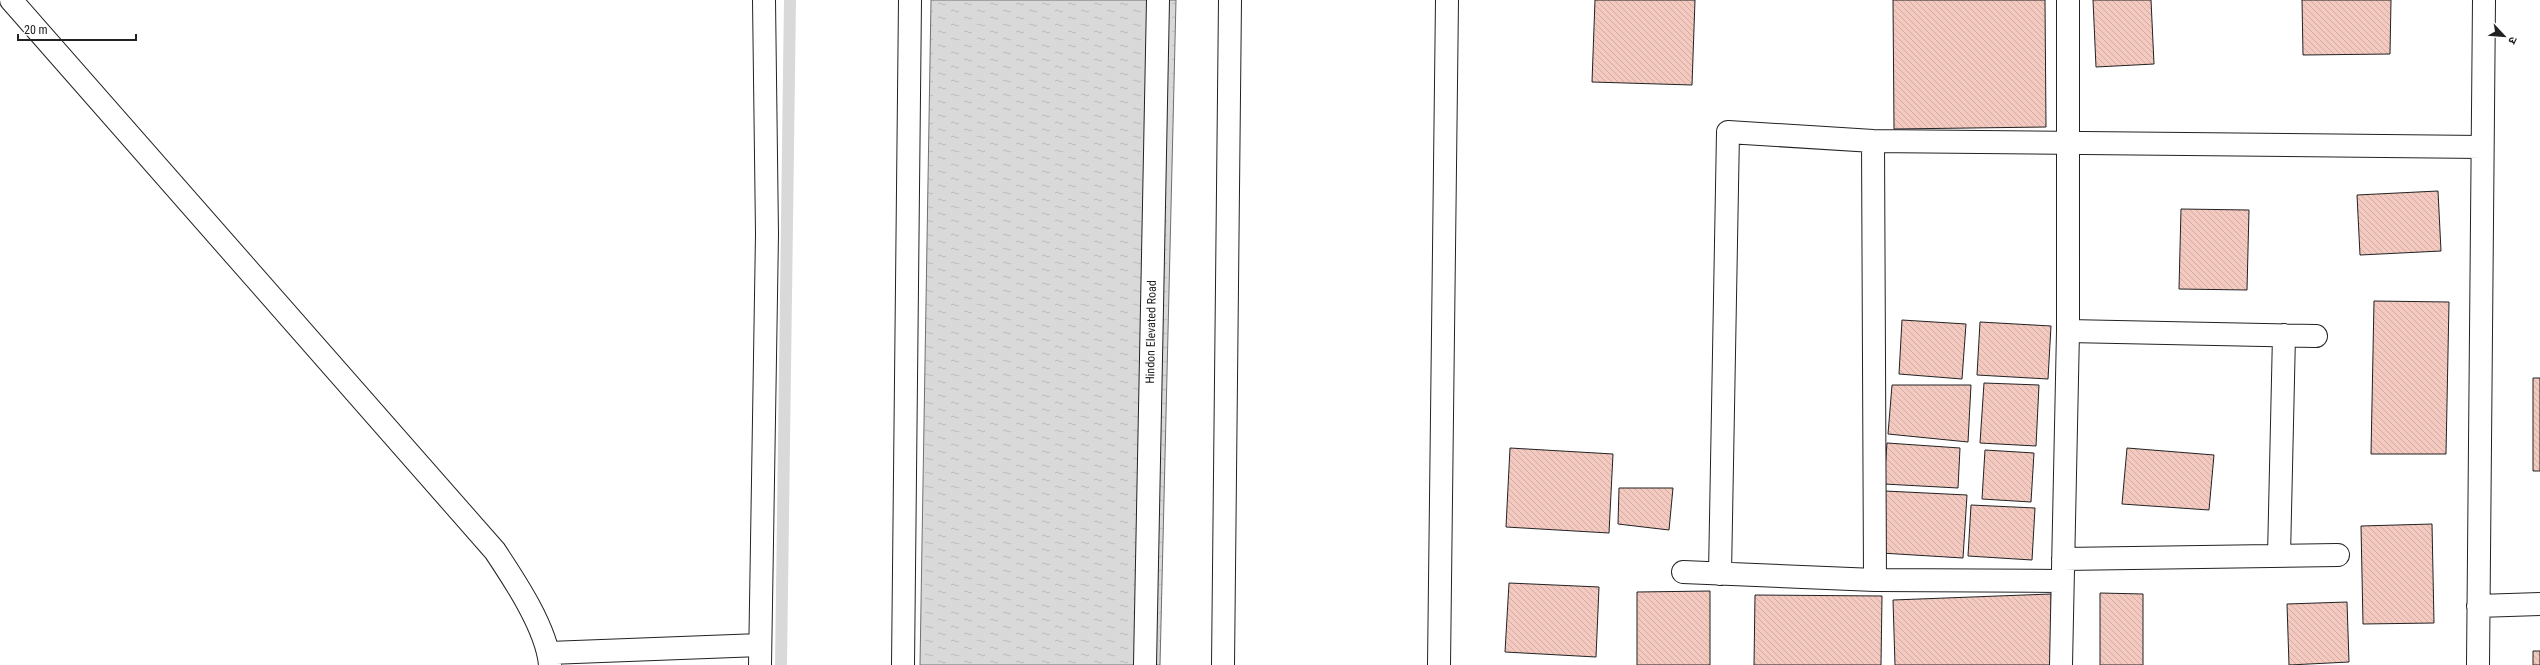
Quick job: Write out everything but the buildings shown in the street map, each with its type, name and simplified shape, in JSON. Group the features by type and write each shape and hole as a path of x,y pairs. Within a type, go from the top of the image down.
{"main road":[{"path":"11,0 494,551 522,593 549,659 760,655 767,234 764,0"},
{"path":"903,665 910,0"},
{"name":"Hindon Elevated Road","path":"1145,665 1158,0"},
{"path":"1223,665 1230,0"},
{"path":"1439,665 1447,0"},
{"path":"2061,665 2068,331 2066,143 2068,0"},
{"path":"2478,665 2484,0"},
{"path":"1720,574 1728,132 1873,141 2482,146"},
{"path":"1873,141 1875,580"},
{"path":"2068,331 2316,336"},
{"path":"2279,556 2284,335"},
{"path":"2063,559 2338,555"},
{"path":"1683,572 1875,580 2062,581"},
{"path":"2478,606 2540,604"}],"water":[{"path":"931,0 1176,0 1160,665 920,665"}],"waterway":[{"path":"781,665 790,0"}]}
